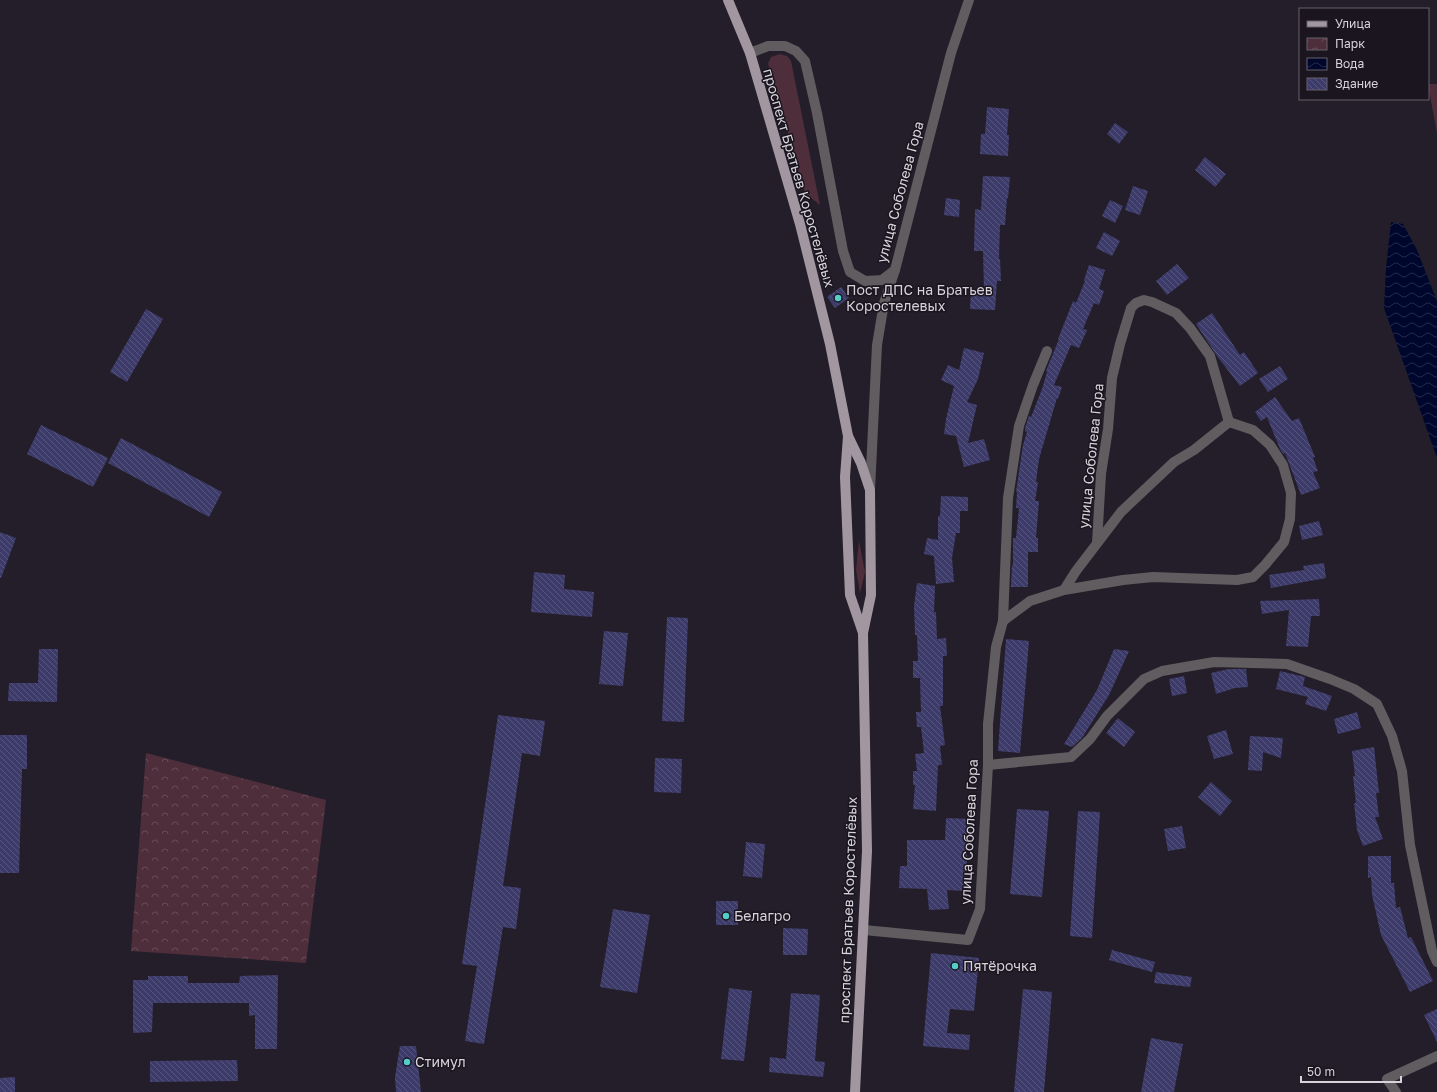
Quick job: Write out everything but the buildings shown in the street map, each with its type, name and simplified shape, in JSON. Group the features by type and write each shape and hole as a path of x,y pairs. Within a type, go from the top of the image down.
{"main road":[{"name":"проспект Братьев Коростелёвых","path":"728,0 750,52 802,232 830,344 848,436 861,463 870,490 871,595 863,633 867,851 855,1092"},
{"name":"проспект Братьев Коростелёвых","path":"848,436 845,477 850,595 863,633"}],"street":[{"name":"улица Соболева Гора","path":"870,490 877,345 884,303 895,270 951,53 968,0"},
{"path":"750,52 768,46 785,46 796,51 805,61 843,251 850,272 865,281 882,280 895,270"},
{"name":"улица Соболева Гора","path":"1064,590 1097,542 1121,512 1174,462 1194,450 1229,422 1210,356 1190,328 1176,313 1144,300 1136,303 1131,308 1112,378 1108,429 1101,474 1097,542"},
{"name":"улица Соболева Гора","path":"864,930 968,940 980,909 988,765 988,724 996,647 1003,621 1008,498 1019,426 1047,350"},
{"path":"1003,621 1030,601 1064,590 1123,580 1153,577 1237,580 1253,577 1265,566 1284,542 1290,519 1291,493 1283,465 1270,445 1253,430 1229,422"},
{"path":"988,765 1071,757 1090,739 1107,716 1144,679 1162,671 1214,662 1279,663 1287,664 1330,679 1354,690 1377,704 1392,736 1402,771 1410,845 1432,951 1437,962"},
{"path":"1396,1092 1387,1079 1437,1056"}],"green space":[{"path":"780,54 787,56 791,61 820,205 805,193 768,64 771,57"},
{"path":"1429,84 1437,84 1437,133 1429,90"},
{"path":"859,541 865,572 860,593 856,570"},
{"path":"146,753 326,800 306,963 131,951"}],"water":[{"path":"1391,222 1403,224 1417,250 1437,301 1437,458 1384,308 1386,268"}],"place":[{"name":"Пост ДПС на Братьев Коростелевых","path":"838,298"},
{"name":"Белагро","path":"726,916"},
{"name":"Пятёрочка","path":"955,966"},
{"name":"Стимул","path":"407,1062"}]}
